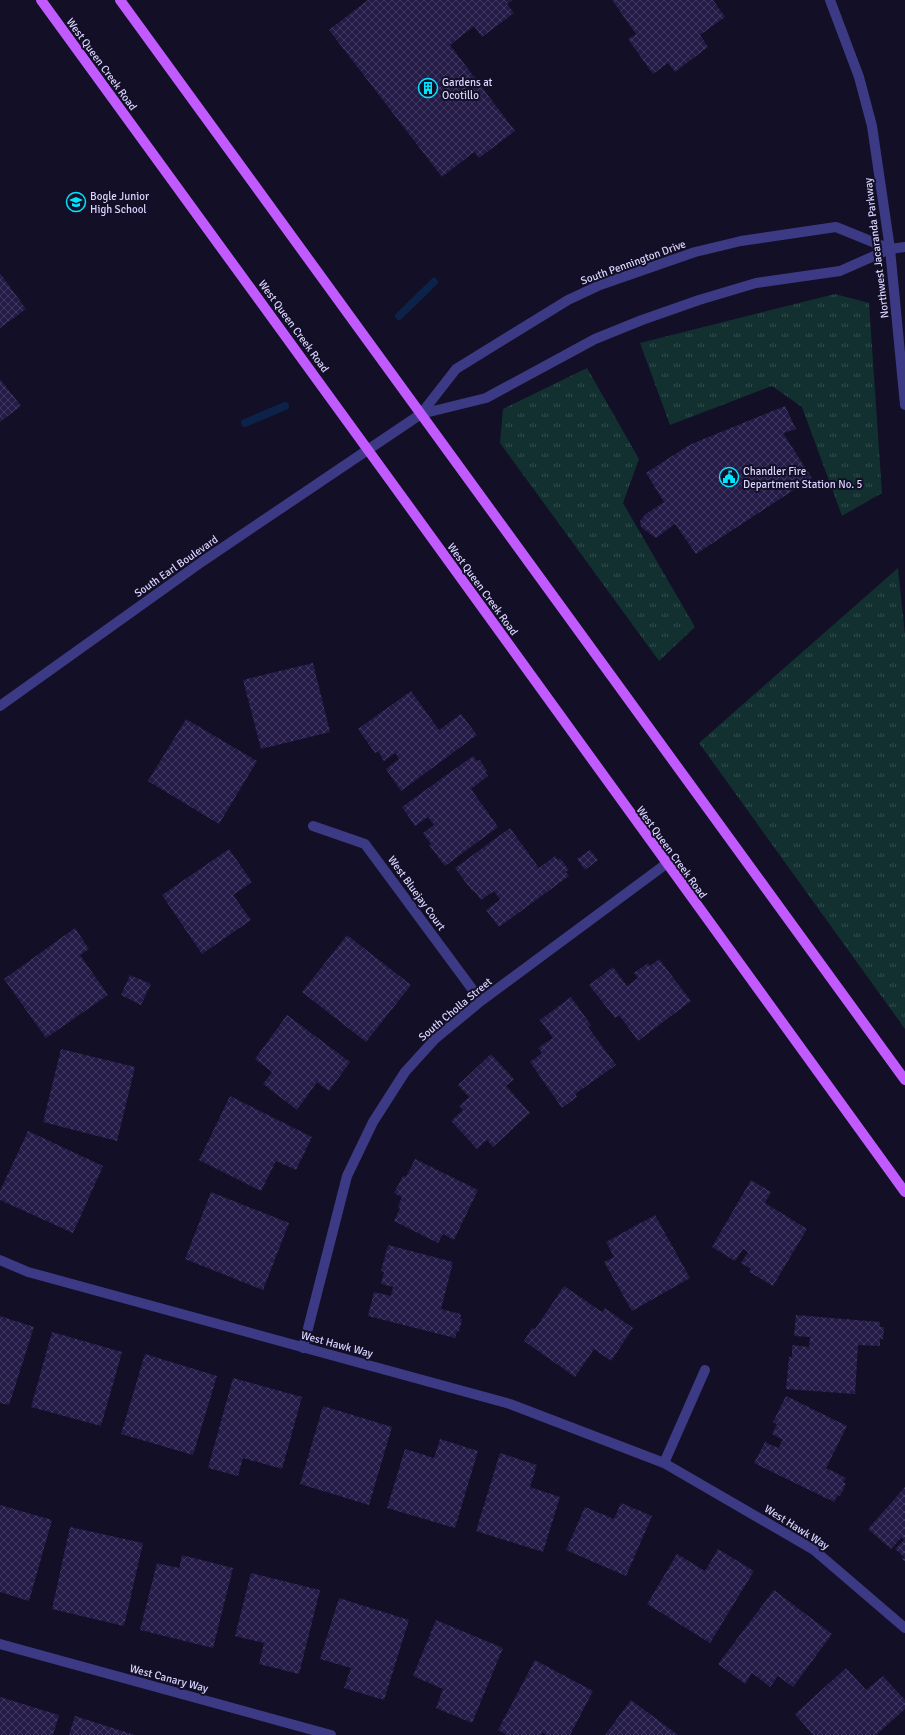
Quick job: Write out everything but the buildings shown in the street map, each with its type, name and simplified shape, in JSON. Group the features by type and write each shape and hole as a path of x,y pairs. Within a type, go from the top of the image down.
{"main road":[{"name":"West Queen Creek Road","path":"40,0 369,449 666,864 905,1192"},
{"path":"120,0 905,1080"}],"street":[{"name":"Northwest Jacaranda Parkway","path":"830,0 859,77 872,126 890,249 905,405"},
{"name":"South Pennington Drive","path":"369,449 421,414 456,369 568,300 600,285 695,252 741,241 836,227 890,249"},
{"name":"South Pennington Drive","path":"421,414 486,398 595,339 642,320 699,300 756,283 840,271 890,249 905,247"},
{"name":"South Earl Boulevard","path":"0,706 203,561 369,449"},
{"name":"West Bluejay Court","path":"313,826 365,844 481,1001"},
{"name":"South Cholla Street","path":"303,1348 347,1176 373,1122 405,1072 435,1039 481,1001 666,864"},
{"name":"West Hawk Way","path":"0,1260 28,1272 510,1404 664,1463 814,1550 905,1628"},
{"path":"664,1463 705,1370"},
{"name":"West Canary Way","path":"0,1644 331,1735"}],"green space":[{"path":"835,294 869,303 882,493 842,516 802,407 772,386 670,425 640,343"},
{"path":"587,368 639,459 623,503 695,627 659,661 500,443 503,409"},
{"path":"898,568 905,635 905,1029 699,743"}],"waterway":[{"path":"399,316 434,282"},
{"path":"245,423 285,406"}],"place":[{"name":"Gardens at Ocotillo","path":"428,88"},
{"name":"Bogle Junior High School","path":"76,202"},
{"name":"Chandler Fire Department Station No. 5","path":"729,477"}]}
